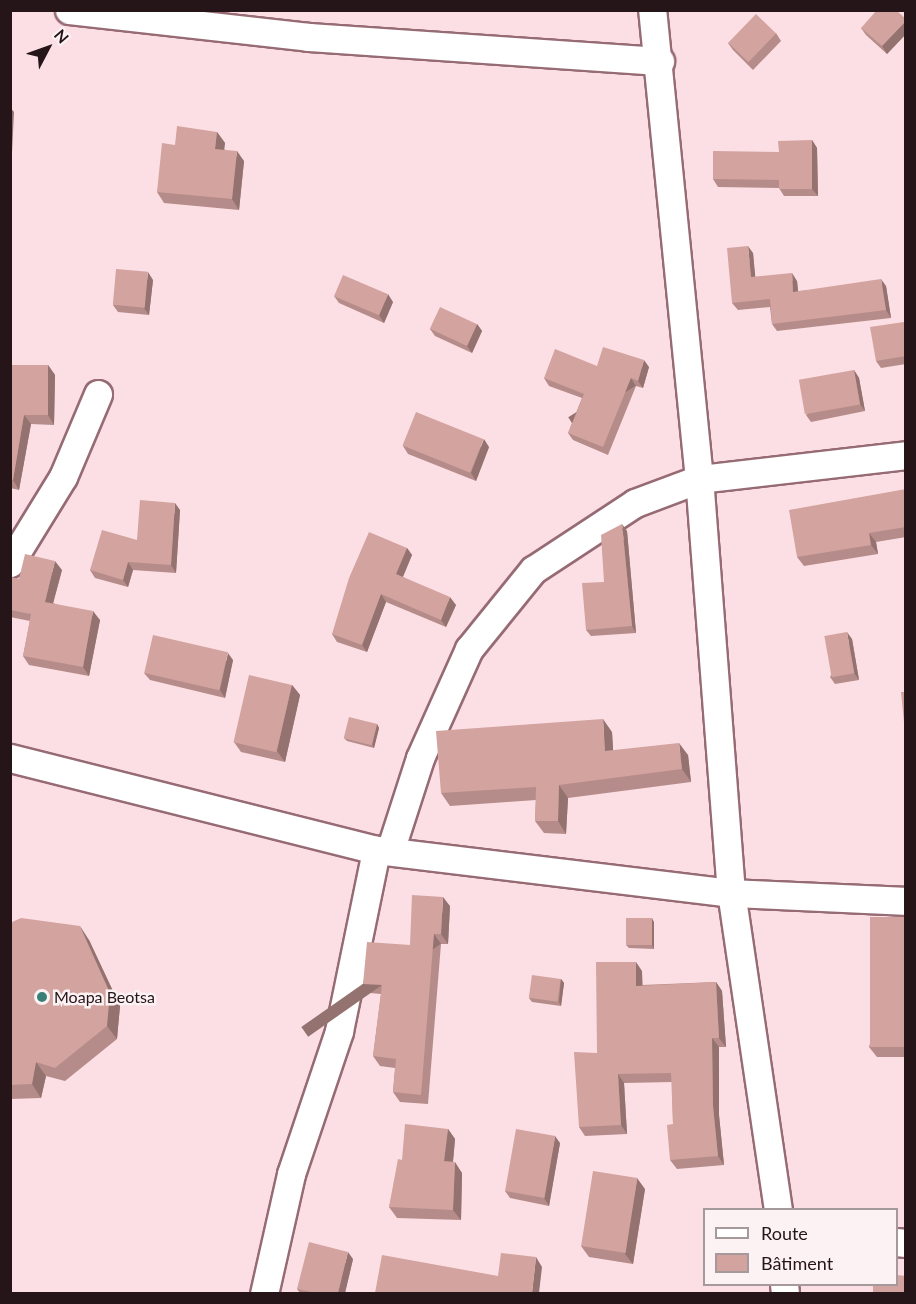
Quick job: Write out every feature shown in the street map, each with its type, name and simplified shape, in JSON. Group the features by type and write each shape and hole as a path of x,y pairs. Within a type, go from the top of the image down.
{"street":[{"path":"69,10 308,37 660,62"},
{"path":"652,10 660,62 699,479 731,893 777,1208"},
{"path":"10,563 63,477 98,394"},
{"path":"264,1293 291,1174 339,1031 383,850 420,758 469,649 533,570 634,503 699,479 906,455"},
{"path":"10,758 383,850 731,893 906,901"}],"building":[{"path":"877,10 896,10 906,19 882,46 861,28"},
{"path":"756,14 776,33 748,62 728,43"},
{"path":"177,126 217,132 215,149 237,151 232,199 157,192 162,143 175,145"},
{"path":"812,140 812,189 779,189 779,180 713,179 713,151 779,152 778,141"},
{"path":"748,246 751,277 792,273 793,292 881,279 886,310 772,324 770,299 732,303 727,248"},
{"path":"116,269 148,272 145,308 113,305"},
{"path":"343,275 388,294 379,315 334,296"},
{"path":"440,307 477,324 467,346 430,329"},
{"path":"904,322 906,356 876,361 870,327"},
{"path":"603,347 644,360 638,381 631,378 603,447 568,433 584,394 544,378 555,349 597,366"},
{"path":"10,365 48,365 48,415 24,415 13,480 10,480"},
{"path":"854,370 860,404 805,414 799,380"},
{"path":"416,412 484,439 470,473 403,445"},
{"path":"906,489 906,527 869,533 871,545 797,557 789,510"},
{"path":"140,500 175,503 171,565 128,562 123,580 90,570 102,530 137,540"},
{"path":"622,524 632,626 586,630 582,583 604,582 601,535"},
{"path":"369,532 407,548 396,574 450,597 441,620 381,594 362,645 332,634 349,578"},
{"path":"25,554 55,561 45,602 93,611 83,667 23,656 31,614 10,610 10,577 19,579"},
{"path":"847,632 854,673 832,677 824,636"},
{"path":"153,635 228,652 219,690 144,673"},
{"path":"249,675 292,685 276,752 233,742"},
{"path":"901,692 906,692 906,742"},
{"path":"349,717 377,724 372,745 344,738"},
{"path":"603,719 605,751 679,743 682,769 559,785 558,821 535,821 536,787 441,793 436,731"},
{"path":"412,895 443,897 441,934 434,934 421,1095 393,1092 396,1059 373,1056 382,985 363,984 367,942 410,945"},
{"path":"870,917 906,917 906,1047 870,1047"},
{"path":"21,918 80,926 110,993 107,1026 55,1068 36,1062 32,1084 10,1085 10,923"},
{"path":"626,918 652,918 652,945 626,945"},
{"path":"596,962 636,962 636,986 716,982 719,1038 712,1038 713,1106 718,1156 670,1160 667,1125 673,1124 671,1073 618,1074 621,1125 579,1127 574,1052 597,1053"},
{"path":"532,975 561,979 558,1002 529,998"},
{"path":"405,1124 448,1129 444,1161 455,1162 453,1210 389,1207 398,1159 402,1160"},
{"path":"516,1129 555,1136 544,1198 505,1191"},
{"path":"593,1171 637,1178 626,1253 581,1246"},
{"path":"309,1242 348,1252 338,1293 316,1293 297,1289"},
{"path":"501,1253 536,1257 532,1293 375,1293 382,1255 498,1276"},
{"path":"898,1275 906,1276 906,1293 873,1293 873,1286 898,1286"}],"place":[{"name":"Moapa Beotsa","path":"42,997"}]}
